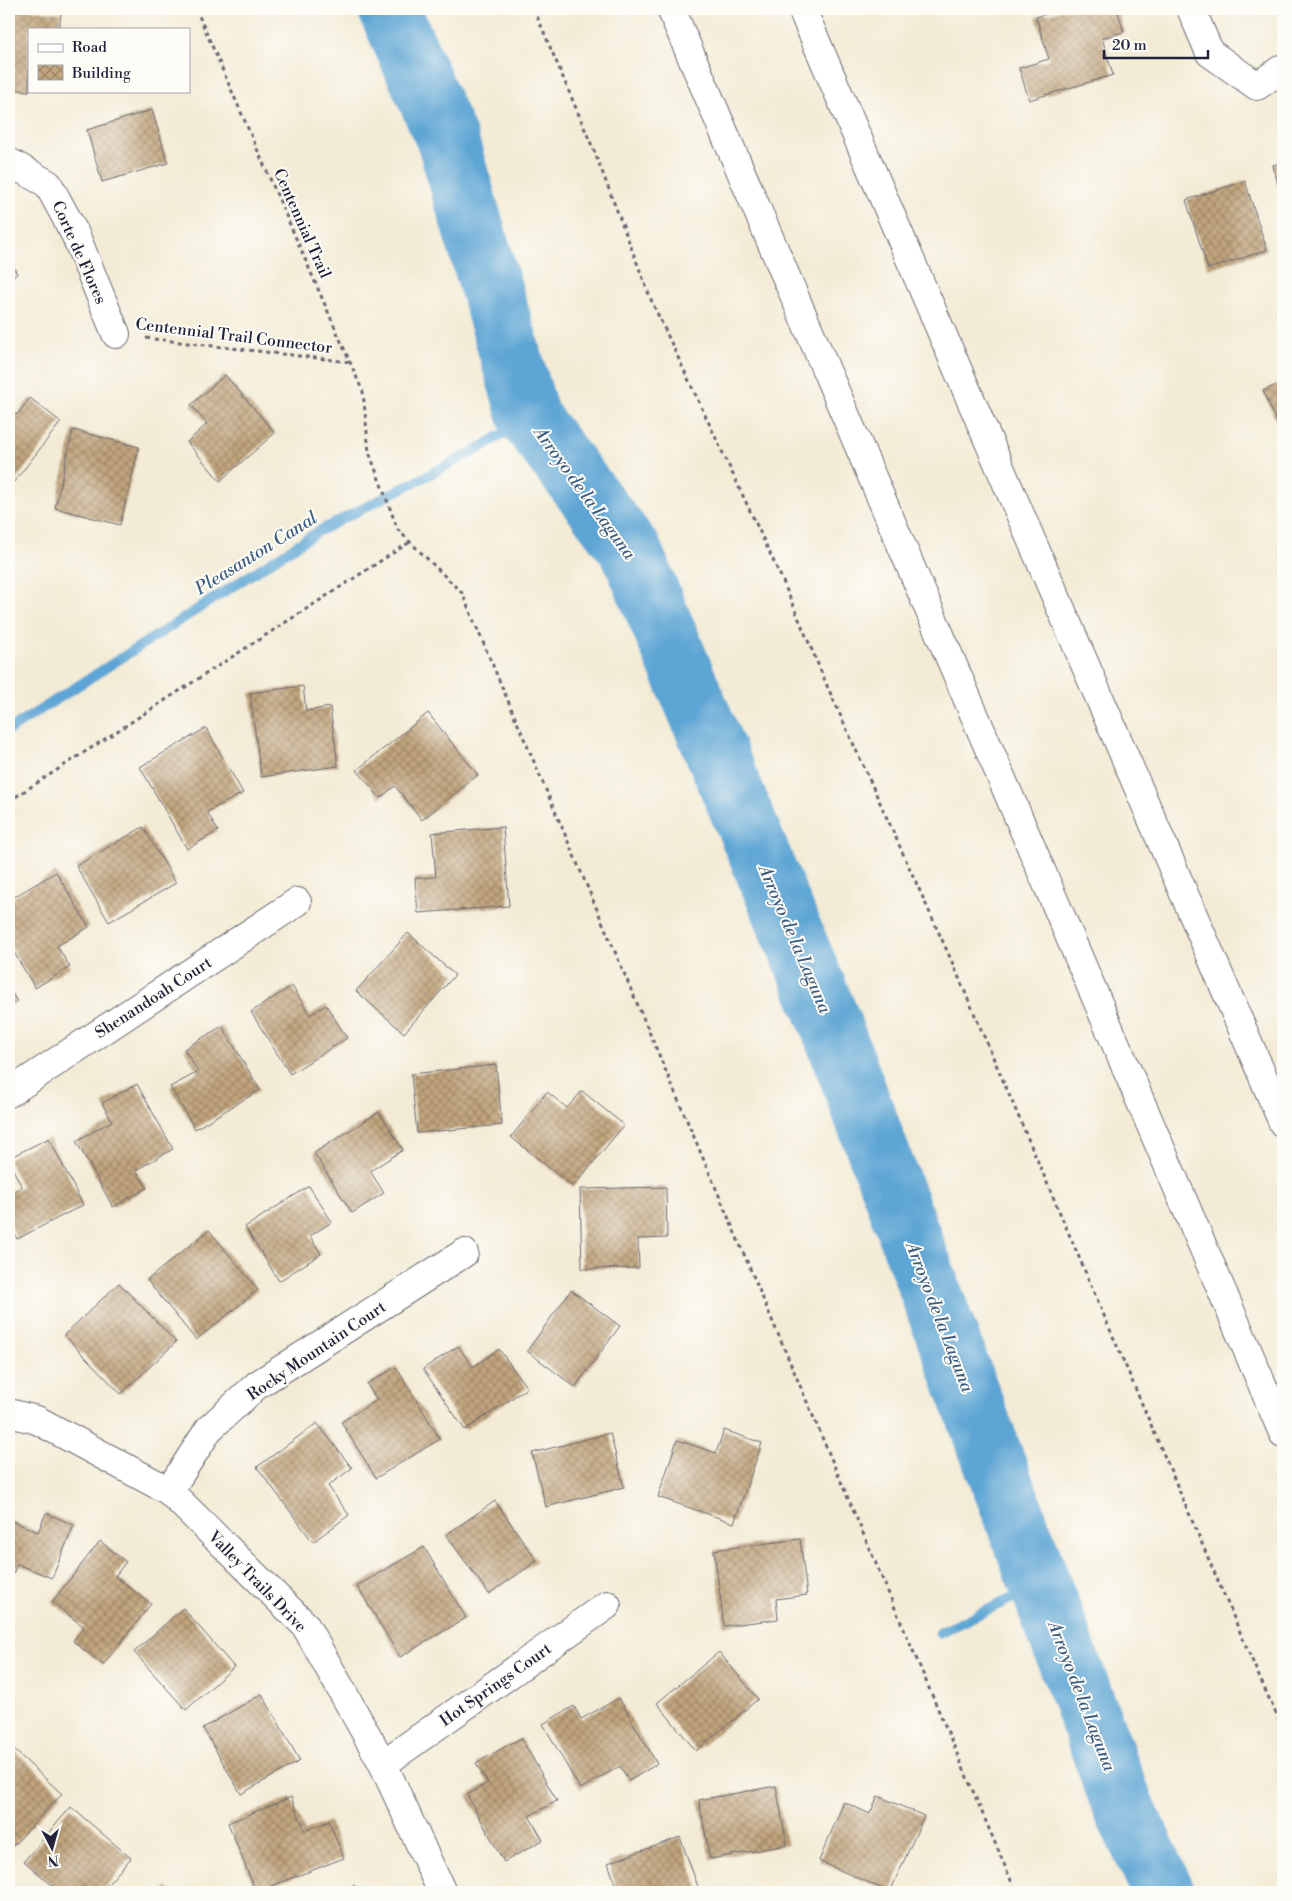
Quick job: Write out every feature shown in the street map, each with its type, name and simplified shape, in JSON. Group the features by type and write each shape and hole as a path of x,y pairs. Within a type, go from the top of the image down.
{"main road":[{"path":"671,9 1283,1434"},
{"path":"802,9 1283,1124"},
{"path":"1191,9 1210,53 1257,86 1283,68"},
{"name":"Corte de Flores","path":"9,162 48,184 75,234 116,334"},
{"name":"Shenandoah Court","path":"9,1093 297,902"},
{"name":"Rocky Mountain Court","path":"169,1491 210,1429 256,1385 464,1253"},
{"name":"Valley Trails Drive","path":"9,1413 37,1420 169,1491 305,1625 383,1764 442,1892"},
{"name":"Hot Springs Court","path":"383,1764 607,1605"}],"path":[{"name":"Centennial Trail","path":"196,9 363,392 369,452 398,530 410,542"},
{"path":"534,9 595,153 652,302 778,571 828,688 953,964 1283,1729"},
{"name":"Centennial Trail Connector","path":"116,334 350,362"},
{"path":"9,801 410,542 462,593 1016,1892"}],"building":[{"path":"9,9 61,13 59,28 28,28 28,91 9,89"},
{"path":"1064,9 1117,9 1124,32 1102,38 1113,75 1029,100 1019,68 1049,59 1036,17"},
{"path":"152,110 168,163 102,182 87,130"},
{"path":"1283,162 1283,204 1273,165"},
{"path":"1245,181 1267,250 1208,269 1186,200"},
{"path":"9,256 17,274 9,278"},
{"path":"225,375 275,433 220,481 187,442 207,424 191,405"},
{"path":"1283,382 1283,437 1263,391"},
{"path":"30,398 61,422 14,482 9,477 9,408 17,415"},
{"path":"73,430 139,447 120,525 55,508"},
{"path":"303,686 306,711 330,707 338,766 261,777 250,693"},
{"path":"428,713 478,775 422,820 395,786 380,798 357,770"},
{"path":"206,728 243,793 207,812 218,831 187,849 140,767"},
{"path":"143,827 176,883 109,922 76,866"},
{"path":"503,827 509,906 418,913 415,878 436,877 432,833"},
{"path":"56,872 89,927 57,946 70,967 35,988 9,944 9,900"},
{"path":"408,933 455,975 404,1033 356,991"},
{"path":"292,986 310,1015 326,1005 347,1038 290,1074 251,1012"},
{"path":"9,988 17,1002 9,1006"},
{"path":"222,1026 260,1090 195,1129 170,1087 198,1072 184,1049"},
{"path":"496,1065 502,1125 417,1133 411,1074"},
{"path":"137,1084 173,1149 136,1170 147,1188 113,1207 76,1141 112,1121 102,1103"},
{"path":"582,1091 624,1125 573,1187 511,1137 547,1092 567,1108"},
{"path":"379,1112 403,1150 370,1171 384,1193 352,1213 314,1153"},
{"path":"49,1138 83,1205 17,1239 9,1223 9,1193 22,1187 9,1162 9,1158"},
{"path":"309,1186 332,1222 310,1236 321,1254 279,1281 245,1227"},
{"path":"666,1187 667,1238 638,1239 639,1268 582,1269 580,1189"},
{"path":"209,1230 258,1290 196,1340 147,1280"},
{"path":"119,1283 176,1342 121,1394 64,1335"},
{"path":"571,1290 620,1326 575,1387 527,1351"},
{"path":"458,1346 473,1367 499,1349 527,1388 465,1430 423,1369"},
{"path":"396,1367 440,1439 376,1478 341,1422 377,1400 367,1384"},
{"path":"317,1423 352,1468 328,1486 349,1515 313,1542 257,1467"},
{"path":"724,1430 762,1443 734,1523 658,1497 677,1440 716,1453"},
{"path":"610,1433 624,1487 546,1507 532,1453"},
{"path":"495,1501 537,1561 489,1594 446,1535"},
{"path":"46,1513 74,1525 52,1578 17,1564 9,1584 9,1520 38,1532"},
{"path":"800,1539 807,1595 776,1599 778,1619 724,1626 714,1550"},
{"path":"100,1541 126,1562 115,1576 151,1604 103,1665 73,1641 84,1627 52,1602"},
{"path":"424,1547 466,1618 400,1657 357,1586"},
{"path":"183,1608 234,1667 186,1710 134,1652"},
{"path":"719,1652 758,1699 696,1751 657,1703"},
{"path":"262,1694 300,1761 241,1794 203,1728"},
{"path":"619,1698 657,1764 629,1781 620,1766 580,1789 543,1724 574,1706 581,1719"},
{"path":"521,1738 557,1801 529,1816 543,1840 504,1862 467,1795 488,1783 476,1763"},
{"path":"9,1745 62,1794 13,1846 9,1843"},
{"path":"776,1786 787,1845 710,1859 699,1800"},
{"path":"878,1796 924,1816 890,1892 819,1861 844,1802 870,1814"},
{"path":"291,1797 305,1831 329,1821 344,1858 256,1892 228,1823"},
{"path":"71,1807 131,1858 101,1892 60,1892 24,1861"},
{"path":"680,1837 700,1892 618,1892 608,1863"},
{"path":"354,1885 357,1892 335,1892"},
{"path":"167,1887 171,1892 160,1892"}],"waterway":[{"name":"Arroyo de la Laguna","path":"389,9 448,142 529,418 631,551 829,1020 1123,1806 1164,1892"},
{"name":"Pleasanton Canal","path":"9,730 319,531 475,451 529,418"},
{"path":"939,1633 1040,1585"}]}
